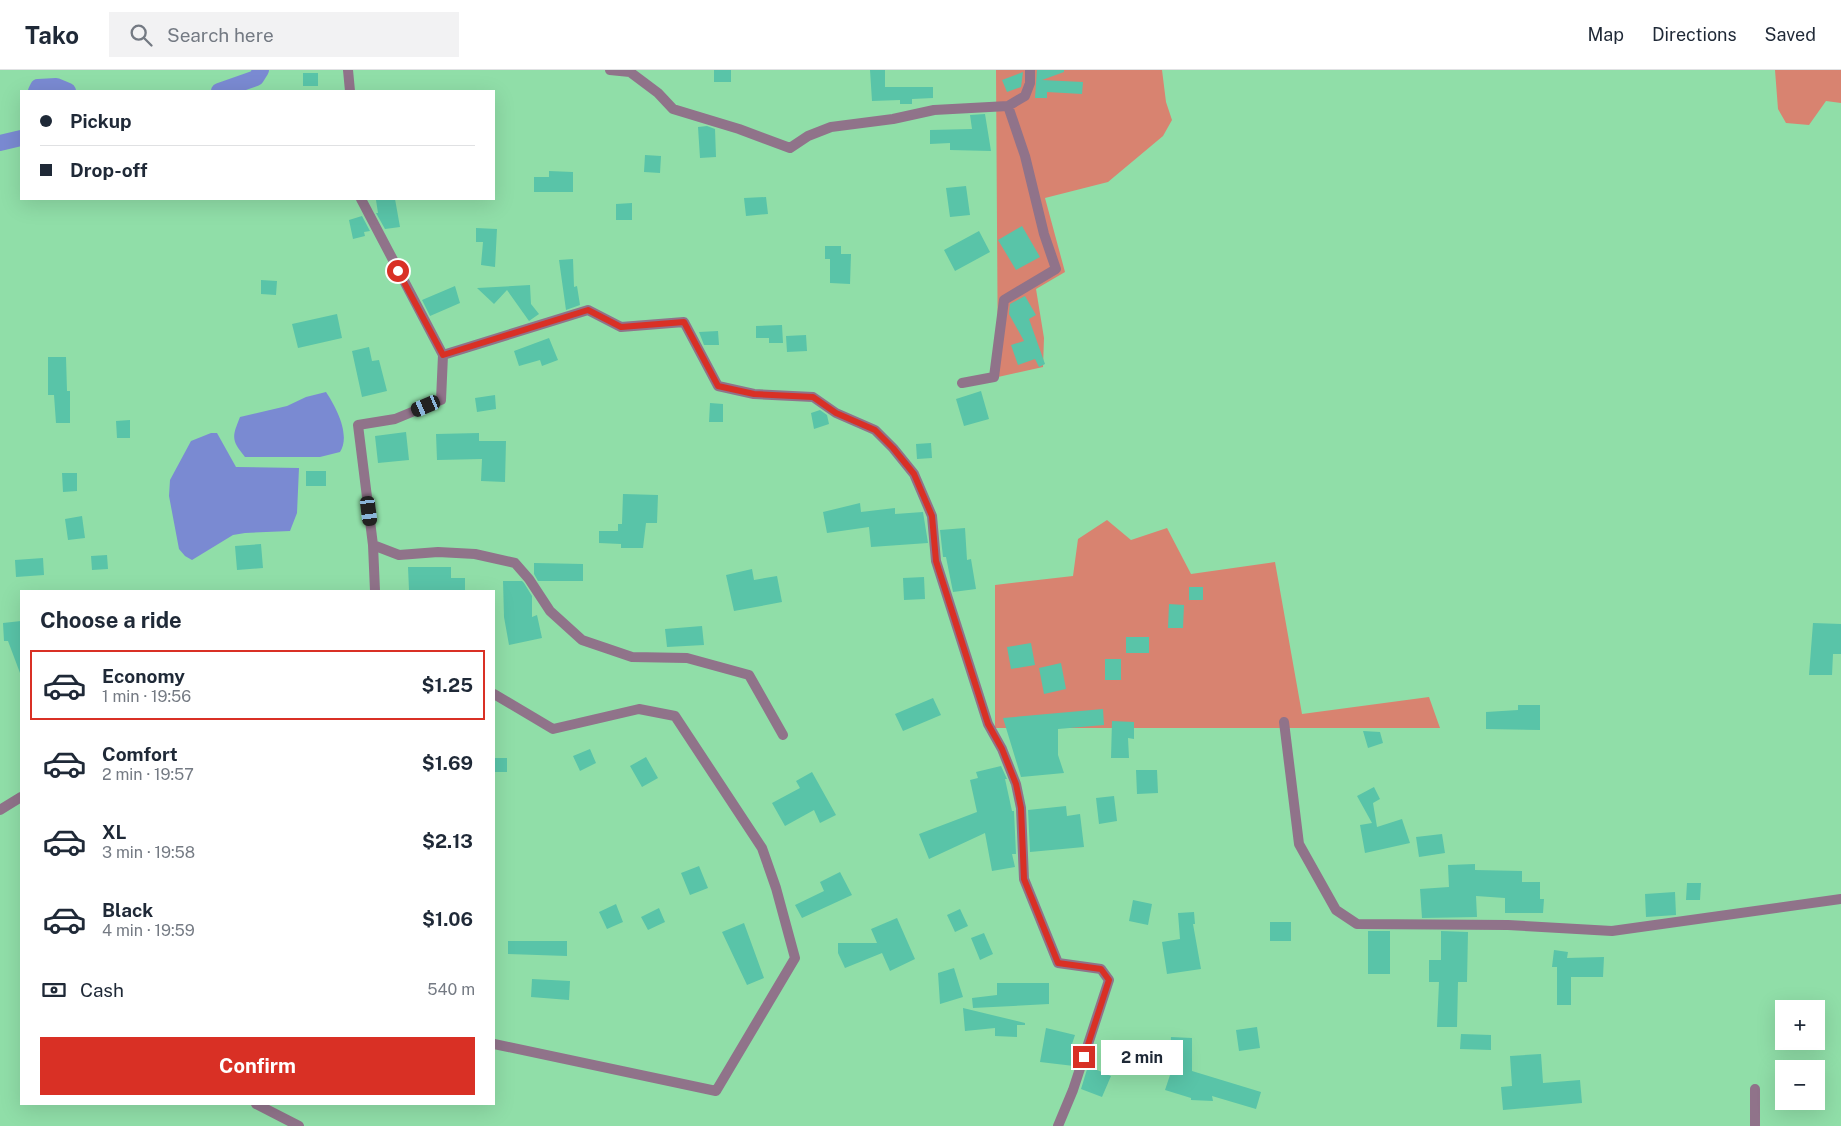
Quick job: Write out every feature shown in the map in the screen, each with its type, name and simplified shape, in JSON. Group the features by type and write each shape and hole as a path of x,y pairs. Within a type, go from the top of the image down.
{"street":[{"path":"348,70 350,90"},
{"path":"610,70 630,72 658,92 674,109 739,129 790,148 808,136 831,127 893,119 934,110 1008,106 1025,96 1030,83 1030,70"},
{"path":"962,383 994,377 1004,300 1056,269 1044,234 1026,156 1008,106"},
{"path":"362,200 443,355 441,400 396,419 358,425 373,545 375,590"},
{"path":"443,355 588,310 621,327 684,322 718,386 754,394 813,397 836,413 875,430 893,448 914,474 932,516 936,561 988,724 1002,749 1016,784 1021,808 1024,879 1058,963 1101,969 1109,980 1073,1090 1058,1126"},
{"path":"373,545 399,555 438,552 475,554 515,563 529,578 550,611 582,640 632,658 687,658 749,675 782,735"},
{"path":"495,695 553,729 639,709 675,716 762,848 776,888 794,958 716,1091 495,1044"},
{"path":"1284,722 1299,844 1336,910 1357,924 1508,925 1612,931 1841,899"},
{"path":"0,810 20,798"},
{"path":"1754,1126 1755,1089"},
{"path":"258,1105 299,1126"}],"shaded area":[{"path":"996,70 1162,70 1166,102 1172,120 1163,136 1108,182 1045,198 1065,272 1036,289 1044,338 1043,367 998,377"},
{"path":"1775,70 1841,70 1841,103 1826,101 1809,125 1786,123 1778,109"},
{"path":"1107,520 1131,540 1167,528 1191,574 1275,562 1302,714 1429,697 1440,728 995,728 995,585 1073,576 1078,539"}],"water":[{"path":"326,392 341,421 344,438 340,452 320,457 245,457 237,446 234,434 240,417 287,406 306,397"},
{"path":"211,433 217,433 236,467 299,468 297,513 290,531 233,535 192,560 179,549 169,496 170,480 191,441"}],"building":[{"path":"714,70 731,70 731,82 714,82"},
{"path":"870,70 885,70 885,87 933,87 933,98 912,99 912,104 900,104 900,100 872,101"},
{"path":"1037,70 1064,70 1064,72 1042,80 1083,82 1082,94 1047,92 1047,98 1035,98"},
{"path":"1023,72 1021,87 1007,92 1002,80"},
{"path":"303,73 318,73 318,86 303,86"},
{"path":"985,114 991,151 950,150 950,143 930,144 930,130 972,129 970,115"},
{"path":"707,126 715,129 716,157 700,158 698,127"},
{"path":"645,155 661,156 660,173 644,172"},
{"path":"549,171 573,172 573,192 534,192 534,177 549,177"},
{"path":"966,186 970,215 950,217 946,188"},
{"path":"766,197 768,214 746,216 744,198"},
{"path":"376,200 395,200 400,227 385,229 376,213 378,213"},
{"path":"632,203 632,220 616,220 616,204"},
{"path":"362,216 370,231 364,232 365,236 353,239 349,220"},
{"path":"1022,226 1040,257 1016,270 998,240"},
{"path":"476,228 497,229 495,267 481,265 483,242 476,242"},
{"path":"979,231 990,252 955,271 944,250"},
{"path":"825,246 841,246 841,254 851,254 850,284 830,283 830,259 825,259"},
{"path":"573,259 574,287 577,286 580,305 566,310 559,260"},
{"path":"261,280 277,281 276,295 261,294"},
{"path":"530,285 531,304 539,314 529,321 507,290 494,304 477,288"},
{"path":"455,286 460,303 430,316 422,300"},
{"path":"1025,296 1036,315 1029,319 1045,364 1039,367 1035,359 1018,365 1011,345 1024,341 1009,314 1010,304"},
{"path":"337,314 342,338 298,348 292,324"},
{"path":"782,325 783,343 769,343 769,338 756,338 756,326"},
{"path":"718,331 719,345 704,345 699,332"},
{"path":"806,335 807,351 787,352 786,336"},
{"path":"549,338 558,360 542,366 540,360 519,366 514,351"},
{"path":"369,347 372,361 379,360 387,391 362,397 352,351"},
{"path":"48,357 66,357 67,391 70,391 70,423 56,423 54,395 48,395"},
{"path":"981,391 989,419 964,426 956,399"},
{"path":"495,395 496,409 477,412 475,398"},
{"path":"710,403 723,404 723,422 709,422"},
{"path":"820,410 827,415 829,424 814,429 811,413"},
{"path":"130,420 130,438 117,438 116,421"},
{"path":"406,432 409,460 378,463 375,436"},
{"path":"479,433 479,441 506,441 505,482 481,481 482,459 437,460 436,434"},
{"path":"931,443 932,458 917,459 916,444"},
{"path":"306,471 326,471 326,486 306,486"},
{"path":"62,473 77,473 77,491 63,492"},
{"path":"623,494 658,495 657,523 646,523 643,548 621,548 621,544 599,543 599,531 618,531 618,524 622,524"},
{"path":"860,503 861,512 895,508 895,514 923,512 928,543 871,547 869,527 827,533 823,512"},
{"path":"82,516 85,538 68,540 65,519"},
{"path":"965,528 967,560 971,559 976,589 953,592 946,557 943,557 940,530"},
{"path":"261,544 263,568 237,570 235,546"},
{"path":"107,555 108,569 92,570 91,556"},
{"path":"43,558 44,575 16,577 15,560"},
{"path":"534,563 583,564 583,581 538,581 534,574"},
{"path":"408,567 451,567 451,578 465,578 465,590 409,590"},
{"path":"752,569 754,580 777,576 782,602 734,611 726,575"},
{"path":"924,577 925,599 904,600 903,578"},
{"path":"503,581 522,581 524,583 532,596 532,617 537,615 542,638 509,645 504,617"},
{"path":"1189,587 1203,587 1203,600 1189,600"},
{"path":"1169,604 1184,605 1183,628 1168,628"},
{"path":"20,621 20,673 8,641 4,641 3,623"},
{"path":"1813,623 1841,624 1841,654 1833,654 1832,675 1809,675"},
{"path":"702,626 704,645 667,647 665,629"},
{"path":"1126,637 1149,637 1149,653 1126,653"},
{"path":"1031,643 1035,665 1011,669 1007,647"},
{"path":"1105,659 1121,659 1121,680 1105,680"},
{"path":"1061,663 1066,689 1044,694 1039,668"},
{"path":"933,698 941,715 903,731 895,714"},
{"path":"1518,705 1540,705 1540,730 1486,729 1486,712 1518,710"},
{"path":"1103,709 1104,725 1058,729 1058,755 1064,773 1021,777 1003,718"},
{"path":"1112,721 1134,722 1134,739 1128,738 1129,758 1111,758"},
{"path":"1363,731 1380,732 1383,743 1368,748"},
{"path":"590,749 596,763 580,771 573,756"},
{"path":"646,757 658,778 642,787 630,766"},
{"path":"495,758 507,758 507,772 495,772"},
{"path":"1001,766 1007,779 1005,779 1012,811 1014,811 1016,854 1012,854 1015,867 992,871 985,833 929,859 919,834 977,812 970,780 978,778 976,772"},
{"path":"1136,770 1157,770 1158,793 1137,794"},
{"path":"812,772 836,815 820,823 814,810 785,826 772,803 800,788 796,781"},
{"path":"1374,787 1380,799 1373,803 1377,827 1402,819 1410,843 1365,853 1360,825 1372,823 1357,796"},
{"path":"1114,796 1117,821 1099,824 1096,798"},
{"path":"1066,806 1067,816 1080,814 1084,847 1030,852 1028,810"},
{"path":"1442,834 1445,853 1419,857 1416,837"},
{"path":"1475,864 1475,870 1522,871 1522,882 1540,882 1540,899 1544,899 1543,913 1505,913 1505,898 1476,896 1477,917 1422,918 1420,889 1449,887 1448,865"},
{"path":"699,866 708,888 690,895 681,873"},
{"path":"840,872 852,895 802,918 795,905 824,891 820,882"},
{"path":"1687,883 1701,883 1700,900 1686,900"},
{"path":"1675,892 1676,915 1646,917 1645,894"},
{"path":"1133,900 1152,904 1148,925 1129,921"},
{"path":"616,904 623,922 607,929 599,912"},
{"path":"659,908 665,922 648,930 641,917"},
{"path":"960,909 968,926 955,932 947,915"},
{"path":"1194,912 1195,924 1193,924 1201,969 1167,974 1162,942 1180,939 1178,913"},
{"path":"897,918 915,959 890,971 882,953 845,968 838,953 838,943 877,943 871,929"},
{"path":"1270,922 1291,922 1291,941 1270,941"},
{"path":"744,923 764,978 747,985 722,932"},
{"path":"1368,931 1390,931 1390,974 1368,974"},
{"path":"1441,931 1468,932 1467,982 1458,982 1457,1027 1437,1027 1439,982 1429,982 1429,960 1441,960"},
{"path":"984,933 993,954 980,960 971,938"},
{"path":"508,941 567,941 567,956 508,954"},
{"path":"1554,950 1568,952 1567,958 1604,957 1603,977 1571,977 1571,1005 1557,1005 1557,967 1552,967"},
{"path":"954,968 963,997 940,1004 938,973"},
{"path":"532,979 570,981 569,1000 531,997"},
{"path":"997,983 1049,983 1049,1004 973,1008 972,998 997,995"},
{"path":"963,1008 1025,1023 1025,1025 1017,1025 1017,1037 995,1036 995,1028 965,1031"},
{"path":"1257,1027 1260,1048 1239,1051 1236,1030"},
{"path":"1046,1028 1075,1035 1071,1047 1079,1049 1074,1066 1040,1062"},
{"path":"1461,1034 1491,1035 1491,1050 1460,1049"},
{"path":"1171,1037 1192,1038 1192,1071 1261,1092 1256,1109 1212,1096 1213,1101 1191,1100 1191,1098 1165,1090 1176,1057 1170,1056"},
{"path":"1541,1054 1543,1083 1580,1080 1582,1103 1503,1110 1501,1087 1512,1086 1510,1056"},
{"path":"1088,1066 1111,1076 1102,1097 1081,1089"}],"waterway":[{"path":"222,90 256,78 261,70"},
{"path":"36,90 38,87 56,86 66,90"},
{"path":"0,143 20,138"}],"route":[{"path":"398,271 443,355 588,310 621,327 684,322 718,386 754,394 813,397 836,413 875,430 893,448 914,474 932,516 936,561 988,724 1002,749 1016,784 1021,808 1024,879 1058,963 1101,969 1109,980 1084,1057"}]}
